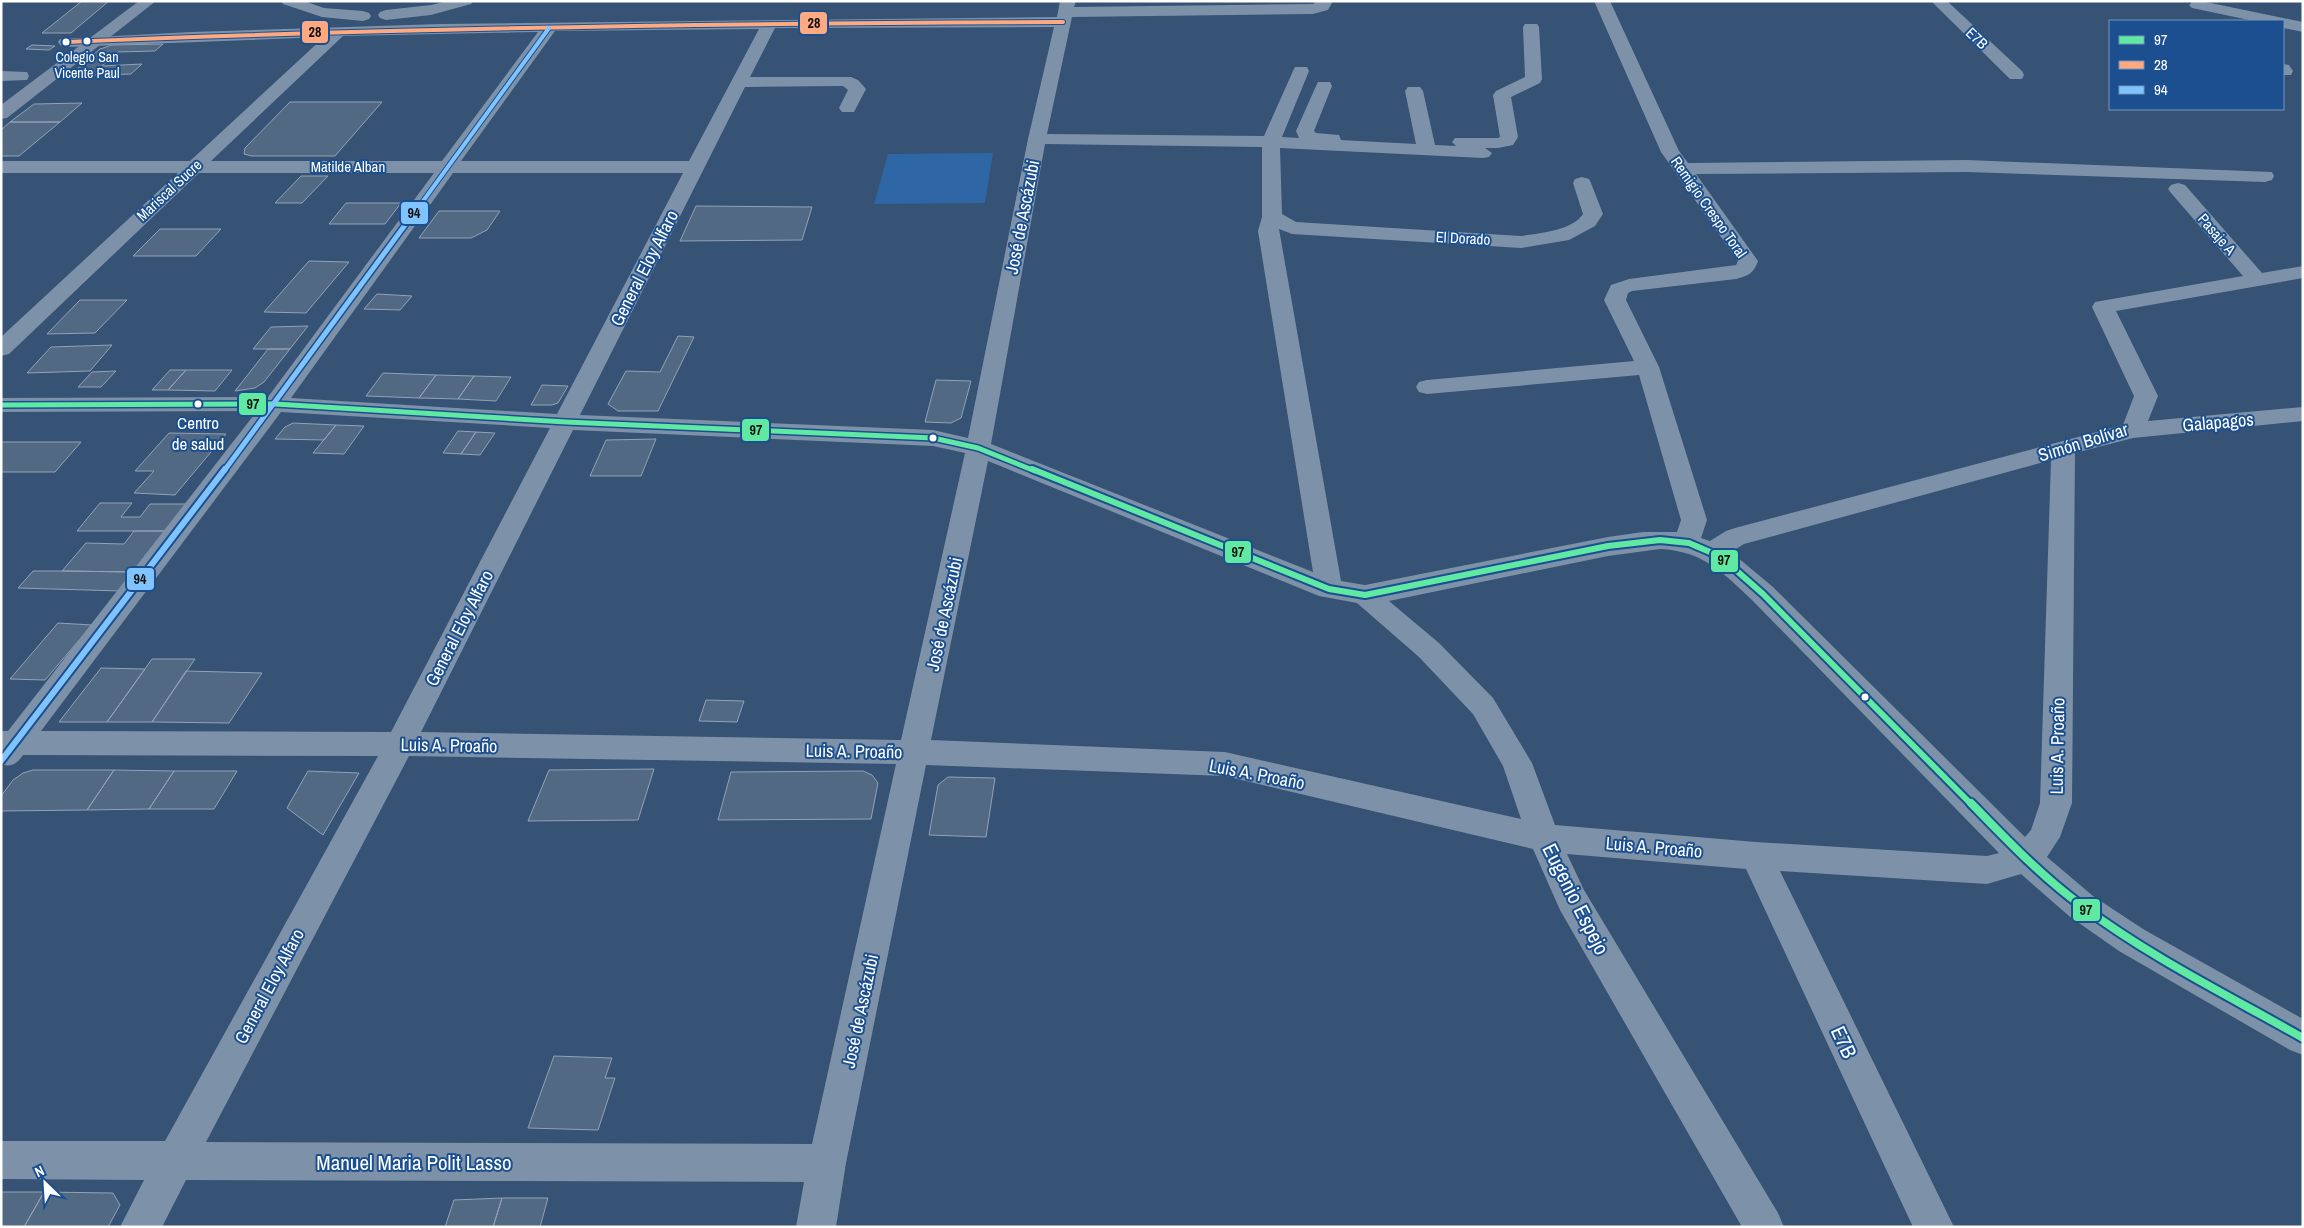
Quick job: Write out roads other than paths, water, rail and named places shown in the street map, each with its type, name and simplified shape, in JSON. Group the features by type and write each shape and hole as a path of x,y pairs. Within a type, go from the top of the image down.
{"main road":[{"path":"1,114 149,1"},
{"path":"51,53 86,26"},
{"path":"1,91 36,64"}],"street":[{"path":"288,1 336,15 377,15 431,10 466,1"},
{"path":"66,42 338,32 742,24 758,16 1313,10 1323,7 1325,1"},
{"name":"Remigio Crespo Toral","path":"1602,1 1670,152 1748,261 1745,269 1736,273 1629,285 1618,289 1615,300 1648,367 1694,520 1699,547"},
{"name":"E7B","path":"1938,1 2016,75"},
{"path":"2194,3 2217,20"},
{"path":"2194,3 2271,20"},
{"path":"600,27 612,8"},
{"name":"José de Ascázubi","path":"816,1227 827,1163 978,448 1037,140 1065,12"},
{"path":"371,32 377,15"},
{"path":"742,24 758,16"},
{"name":"General Eloy Alfaro","path":"140,1227 400,744 566,422 739,82 758,16"},
{"path":"2284,22 2303,26"},
{"path":"1037,140 1166,139 1425,146 1507,141 1509,137 1502,95 1534,79 1531,27"},
{"path":"6,749 275,404 549,28"},
{"name":"Mariscal Sucre","path":"1,348 338,32"},
{"path":"1302,71 1272,142 1282,223 1268,231 1329,589"},
{"path":"1,76 21,76"},
{"path":"739,82 844,81 852,84 856,89 848,108"},
{"path":"1324,86 1305,131 1306,135 1314,138 1425,146 1484,153"},
{"path":"1414,91 1425,146"},
{"path":"1681,169 1967,166 2265,176"},
{"name":"Matilde Alban","path":"1,167 695,167"},
{"name":"El Dorado","path":"1282,223 1521,242 1562,236 1588,222 1593,214 1582,183"},
{"name":"Pasaje A","path":"2178,189 2256,278"},
{"name":"Simón Bolívar","path":"1699,547 2133,430 2146,396 2103,307 2256,278 2303,272"},
{"path":"1427,387 1648,367"},
{"path":"1,405 275,404 566,422 933,438 978,448 1329,589 1365,594 1602,548 1670,540 1699,547 1730,565 1763,594 2026,859 2081,906 2131,940 2303,1038"},
{"name":"Galapagos","path":"2133,430 2303,414"},
{"name":"Luis A. Proaño","path":"6,749 400,744 915,752 1225,764 1544,838 1756,856 1987,870 2026,859 2044,837 2056,803 2063,448"},
{"name":"Eugenio Espejo","path":"1365,594 1429,650 1483,706 1518,763 1544,838 1572,900 1764,1227"},
{"name":"E7B","path":"1756,856 1934,1227"},
{"name":"Manuel Maria Polit Lasso","path":"1,1160 827,1163"}],"place":[{"name":"Colegio San Vicente Paul","path":"87,41"},
{"name":"Centro de salud","path":"198,404"}]}
